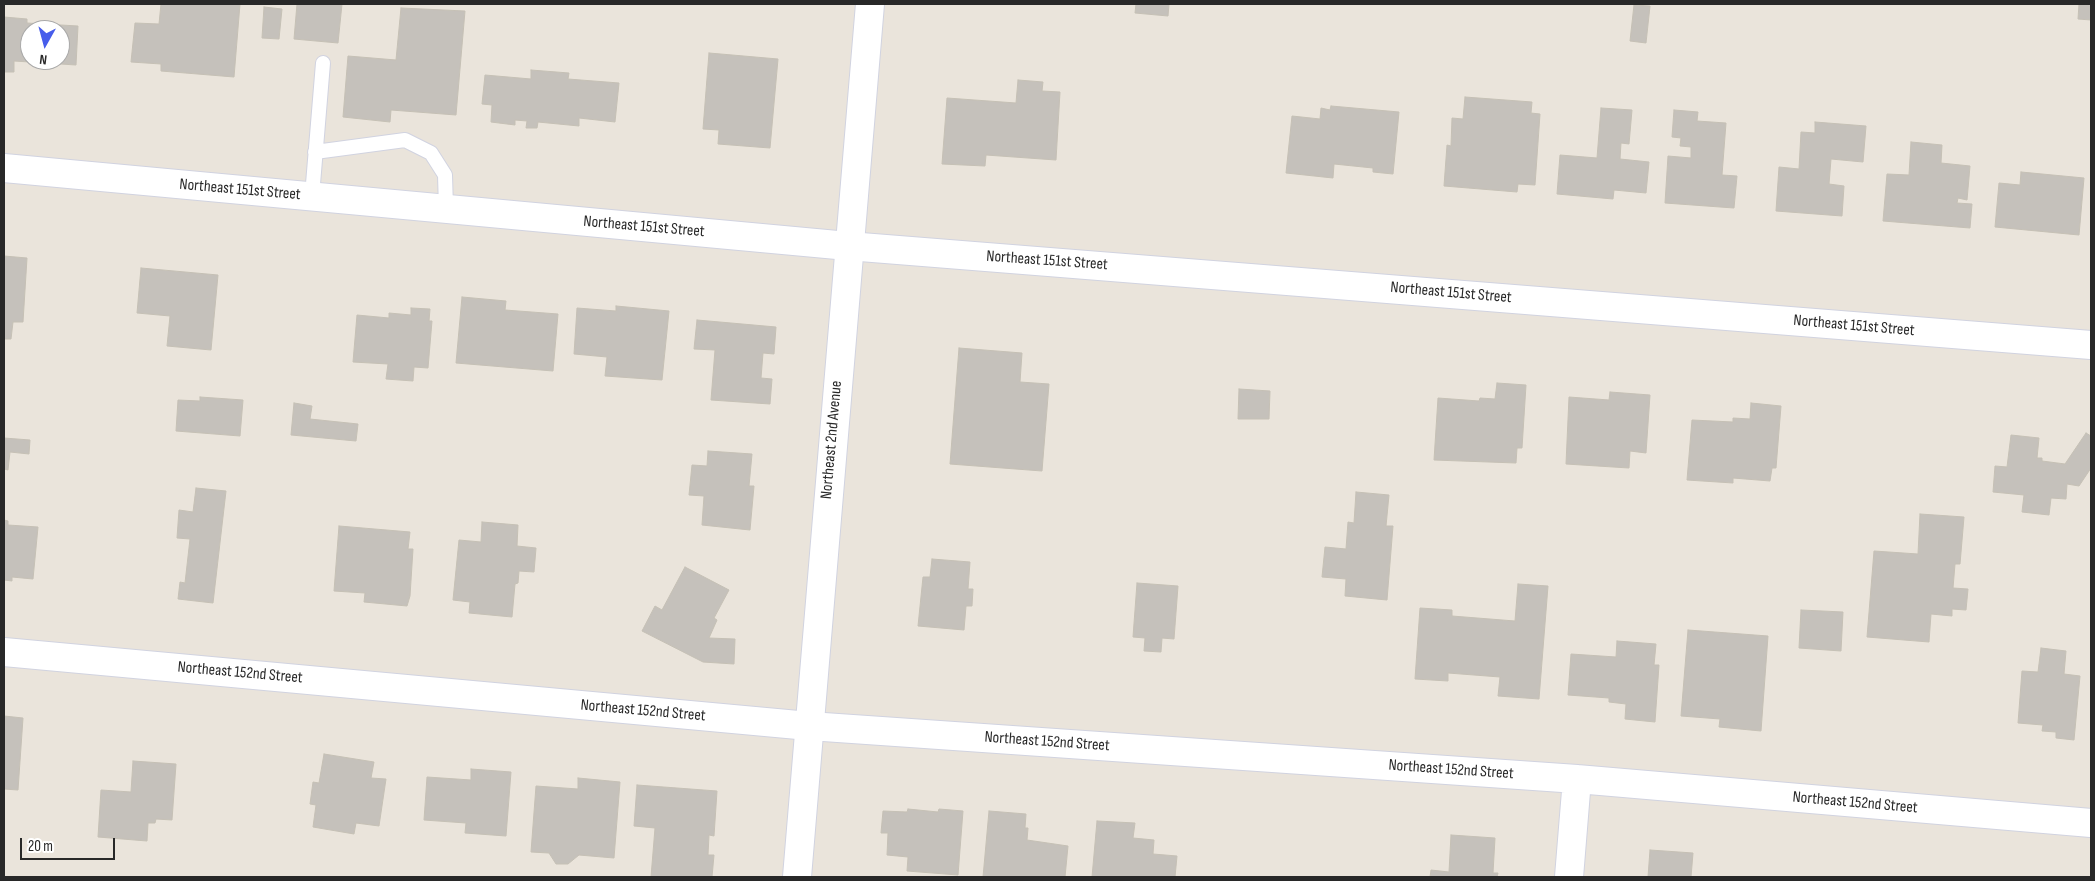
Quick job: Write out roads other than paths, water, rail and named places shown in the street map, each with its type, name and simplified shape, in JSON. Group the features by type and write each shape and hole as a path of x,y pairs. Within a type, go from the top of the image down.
{"street":[{"name":"Northeast 2nd Avenue","path":"796,877 870,4"},
{"name":"Northeast 151st Street","path":"4,168 848,246 2091,345"},
{"name":"Northeast 152nd Street","path":"4,652 809,726 1577,779 2091,823"},
{"path":"1569,877 1577,779"}],"lane":[{"path":"312,196 323,63"},
{"path":"315,152 405,140 431,153 445,175 446,208"}]}
